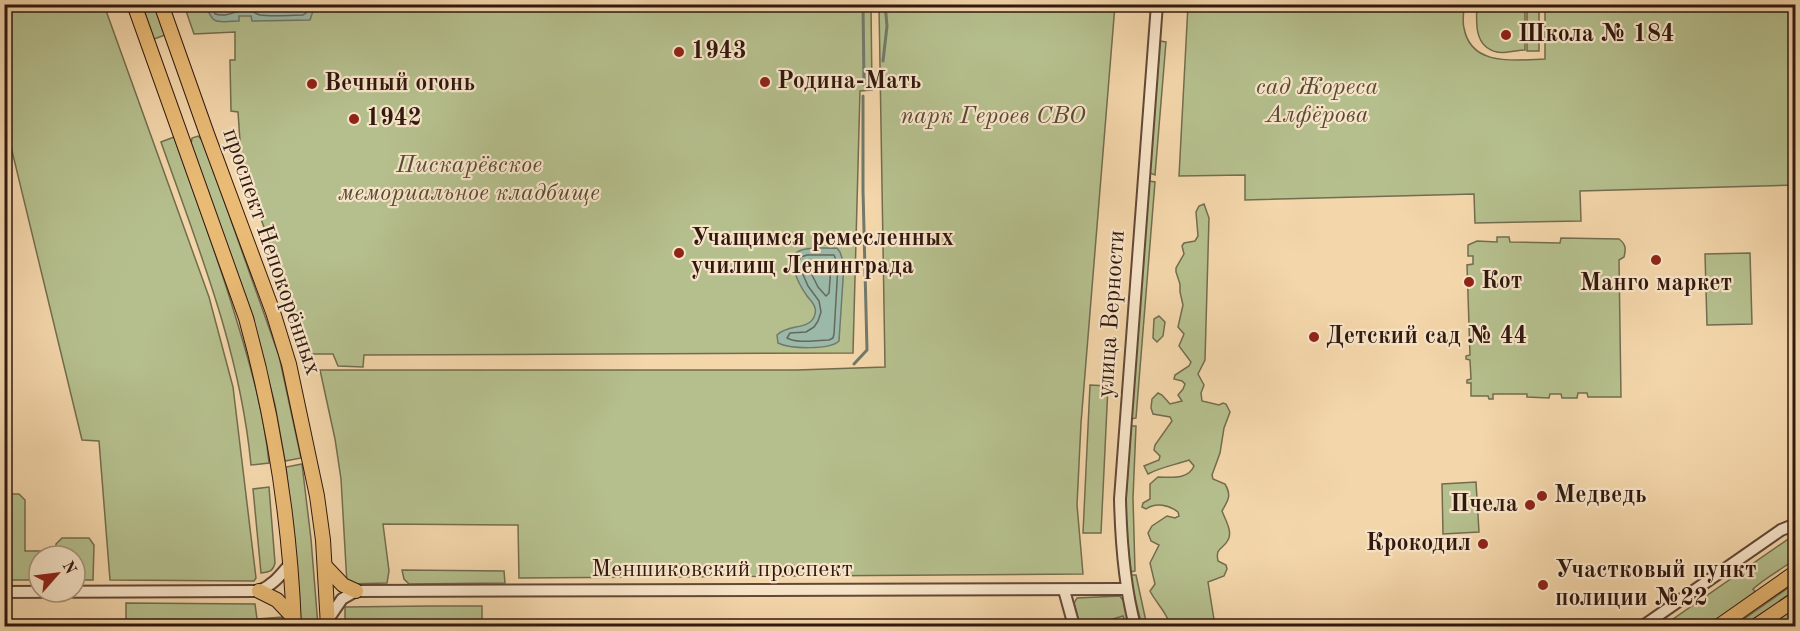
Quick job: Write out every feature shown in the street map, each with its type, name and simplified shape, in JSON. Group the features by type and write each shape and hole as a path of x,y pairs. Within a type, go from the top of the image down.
{"main road":[{"name":"проспект Непокорённых","path":"134,4 246,318 261,370 281,483 290,564 293,622"},
{"name":"проспект Непокорённых","path":"161,4 273,312 289,364 323,540 329,622"},
{"path":"325,566 343,585 356,591"},
{"path":"1719,627 1796,572"},
{"path":"259,591 277,600 293,622"},
{"path":"1756,627 1796,599"}],"street":[{"name":"улица Верности","path":"1135,627 1127,589 1120,525 1121,479 1157,4"},
{"path":"1643,627 1781,530 1796,524"},
{"path":"4,592 259,591 275,582 290,564"},
{"name":"Меншиковский проспект","path":"356,591 1064,591 1127,589"},
{"path":"329,622 342,599 356,591"},
{"path":"1064,591 1074,627"}],"green space":[{"path":"4,5 104,5 209,297 233,387 256,578 254,581 110,580 99,441 82,440 5,122"},
{"path":"142,5 154,5 165,35 154,39"},
{"name":"Пискарёвское мемориальное кладбище","path":"184,5 871,5 872,90 860,91 853,353 364,355 363,367 338,366 333,354 310,354 233,142 240,141 238,112 231,111 230,60 235,60 235,32 194,34"},
{"name":"парк Героев СВО","path":"879,5 1115,5 1081,423 1077,505 1083,574 519,578 518,525 383,524 389,571 387,583 347,584 341,479 320,370 797,370 885,367"},
{"name":"сад Жореса Алфёрова","path":"1188,5 1464,5 1464,28 1468,41 1475,49 1496,58 1521,60 1545,59 1545,5 1795,5 1795,185 1580,191 1581,221 1475,223 1474,194 1245,200 1245,175 1179,176"},
{"path":"1477,5 1525,5 1525,50 1500,52 1484,45 1478,33"},
{"path":"1527,5 1539,5 1539,51 1527,51"},
{"path":"1160,41 1166,42 1155,175 1150,173"},
{"path":"198,136 203,141 279,356 301,458 285,461 275,405 253,318 191,145 192,138"},
{"path":"174,137 221,270 246,352 260,407 269,463 251,465 246,423 228,341 203,261 161,142"},
{"path":"1149,181 1155,182 1136,418 1131,419"},
{"path":"1204,204 1209,218 1205,360 1198,374 1204,385 1201,393 1202,401 1219,405 1226,404 1230,412 1212,475 1213,479 1225,484 1229,495 1222,511 1230,533 1217,556 1218,561 1226,565 1224,576 1208,582 1215,626 1170,626 1150,591 1155,584 1150,563 1159,545 1151,541 1148,533 1152,526 1167,516 1175,518 1179,516 1178,512 1167,506 1158,505 1146,509 1142,507 1143,503 1150,499 1150,484 1158,477 1183,476 1188,474 1194,466 1189,460 1148,474 1144,466 1159,460 1160,456 1154,450 1155,445 1172,421 1170,417 1153,414 1152,399 1158,393 1170,404 1182,401 1178,395 1185,384 1174,379 1175,375 1189,366 1191,362 1179,346 1184,334 1178,327 1183,305 1176,268 1184,254 1182,246 1184,243 1195,241 1198,236 1196,212 1199,206"},
{"path":"1497,237 1509,237 1510,242 1560,243 1561,238 1619,239 1623,243 1624,257 1619,260 1621,397 1588,397 1587,393 1578,393 1577,398 1562,398 1561,394 1550,394 1549,398 1527,397 1527,394 1493,394 1493,399 1489,399 1488,396 1471,396 1471,383 1467,383 1467,380 1471,379 1470,360 1466,359 1466,356 1470,355 1467,265 1473,264 1473,256 1468,256 1468,245 1477,241 1497,242"},
{"path":"1750,253 1752,324 1707,325 1705,254"},
{"path":"1159,316 1165,322 1163,336 1157,342 1153,338 1154,319"},
{"path":"1090,385 1108,386 1101,533 1083,533"},
{"path":"1131,426 1136,426 1133,498 1135,571 1131,572 1126,525 1126,498"},
{"path":"302,464 318,626 300,626 286,467"},
{"path":"1476,482 1479,532 1443,534 1442,484"},
{"path":"269,487 275,563 271,571 261,573 253,489"},
{"path":"5,494 19,494 25,500 27,580 5,580"},
{"path":"1795,529 1795,559 1753,589 1756,593 1708,626 1663,626 1791,537 1791,531"},
{"path":"62,538 89,538 94,545 93,580 87,580 87,544 56,544"},
{"path":"402,570 504,571 505,583 409,584 404,579"},
{"path":"1131,575 1136,575 1147,626 1142,626"},
{"path":"1795,583 1795,590 1744,626 1734,626"},
{"path":"1120,596 1125,603 1130,626 1126,626 1123,616 1090,626 1080,626 1074,603 1077,598"},
{"path":"126,603 255,604 257,619 282,617 282,626 126,626"},
{"path":"482,606 482,626 345,626 345,607"},
{"path":"1795,607 1795,626 1768,626"}],"water":[{"path":"206,4 315,5 310,20 252,21 251,16 239,16 239,21 221,22 211,17"},
{"path":"837,248 844,264 839,341 827,346 810,348 778,343 777,335 787,329 807,324 815,314 814,305 797,279 793,266 795,255 799,251 808,249"}],"waterway":[{"path":"863,4 864,85"},
{"path":"883,61 887,26 885,4"},
{"path":"854,364 867,350 863,96"}],"place":[{"name":"Школа № 184","path":"1506,35"},
{"name":"1943","path":"679,52"},
{"name":"Родина-Мать","path":"765,82"},
{"name":"Вечный огонь","path":"312,84"},
{"name":"1942","path":"354,119"},
{"name":"Учащимся ремесленных училищ Ленинграда","path":"679,253"},
{"name":"Манго маркет","path":"1656,260"},
{"name":"Кот","path":"1469,282"},
{"name":"Детский сад № 44","path":"1314,337"},
{"name":"Медведь","path":"1542,496"},
{"name":"Пчела","path":"1530,505"},
{"name":"Крокодил","path":"1483,544"},
{"name":"Участковый пункт полиции №22","path":"1543,585"}]}
